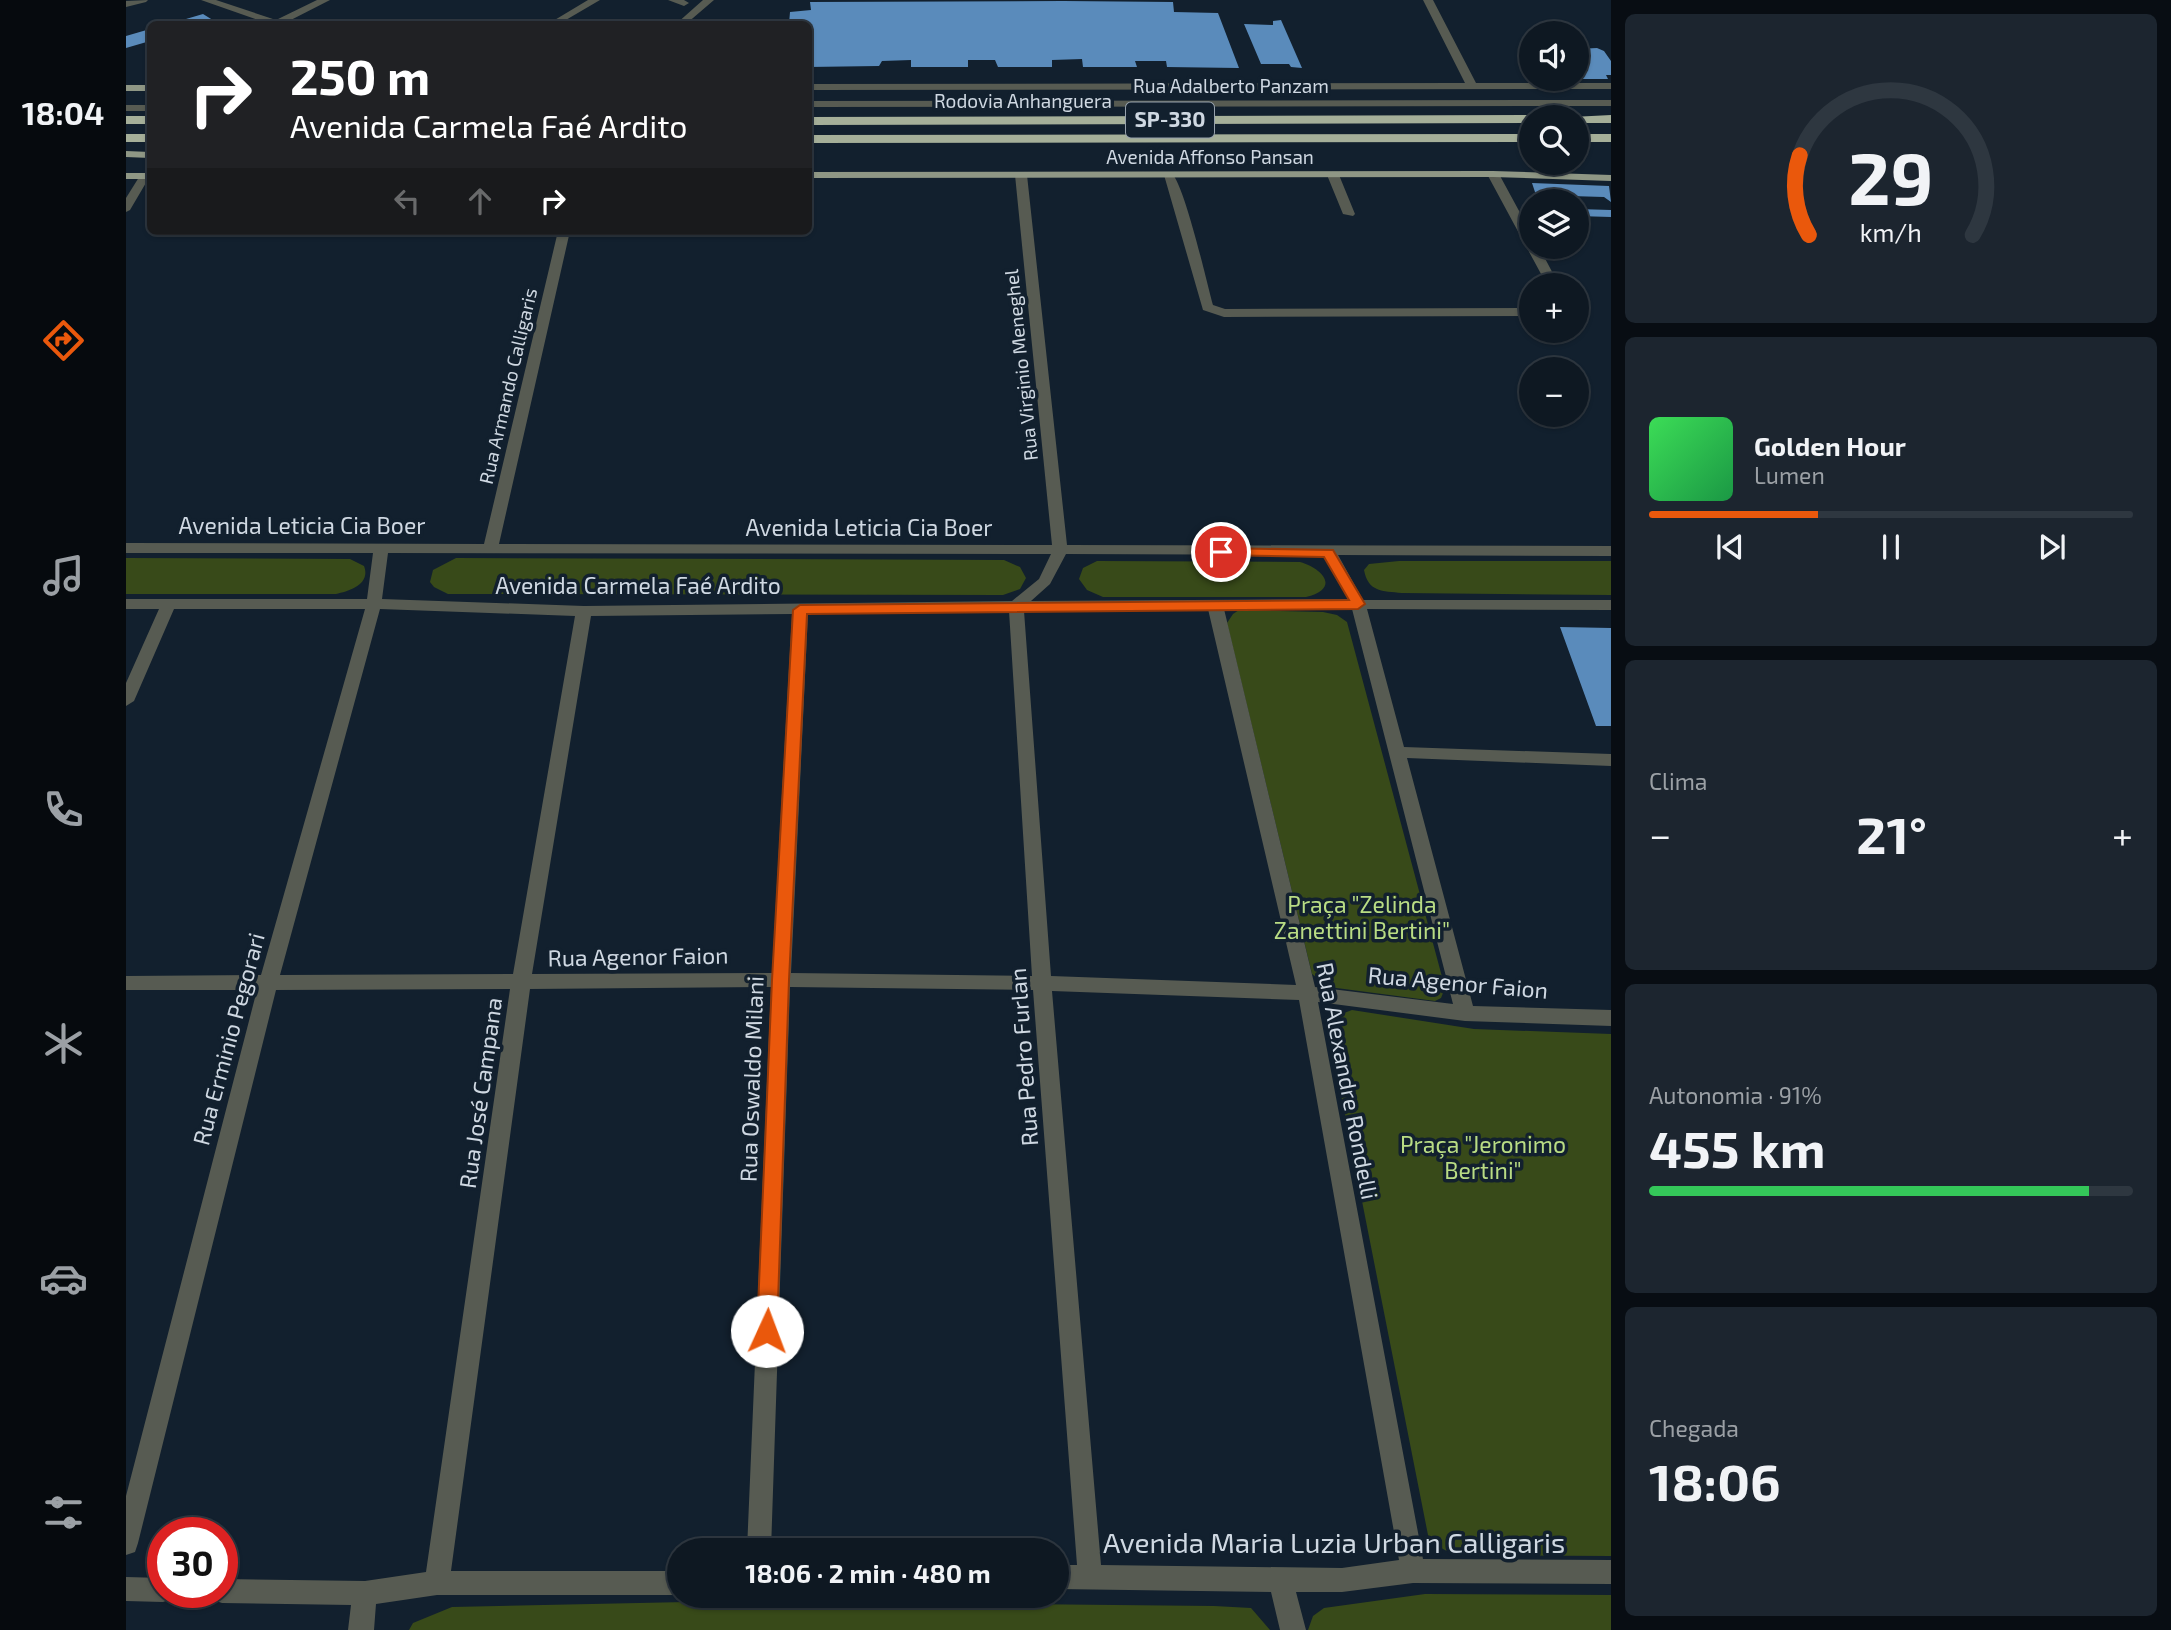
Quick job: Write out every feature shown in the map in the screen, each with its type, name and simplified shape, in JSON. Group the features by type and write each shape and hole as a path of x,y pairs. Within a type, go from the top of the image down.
{"highway":[{"name":"Rodovia Anhanguera","path":"812,121 1519,119"},
{"path":"1589,119 1611,119"},
{"path":"126,120 147,120"},
{"path":"126,138 147,138"},
{"name":"Rodovia Anhanguera","path":"812,139 1519,138"},
{"path":"1589,138 1611,140"}],"main road":[{"path":"126,88 147,88"},
{"path":"126,154 147,155"},
{"name":"Avenida Affonso Pansan","path":"812,176 1493,174 1611,178"},
{"path":"126,176 147,175"}],"street":[{"path":"126,4 143,0"},
{"path":"206,0 268,21"},
{"path":"283,21 325,0"},
{"path":"558,21 595,0"},
{"path":"684,21 709,0"},
{"path":"1428,0 1472,86"},
{"path":"812,87 1611,86"},
{"name":"Rua Adalberto Panzam","path":"812,104 1611,103"},
{"path":"126,108 147,108"},
{"path":"1493,174 1519,222"},
{"name":"Rua Virginio Meneghel","path":"1021,175 1060,551"},
{"path":"1170,175 1207,307 1212,311 1519,312"},
{"path":"1333,175 1349,214"},
{"path":"126,208 147,178"},
{"name":"Rua Armando Calligaris","path":"490,550 563,235"},
{"name":"Avenida Leticia Cia Boer","path":"126,548 1611,551"},
{"name":"Rua Erminio Pegorari","path":"126,1543 268,981 374,604 381,549"},
{"path":"1016,606 1045,581 1060,551"},
{"path":"1329,552 1358,604 1465,1013"},
{"path":"126,701 169,603"},
{"name":"Avenida Carmela Faé Ardito","path":"126,604 374,604 584,611 1215,604 1611,604"},
{"name":"Rua Alexandre Rondelli","path":"1215,604 1307,993 1413,1571"},
{"name":"Rua Pedro Furlan","path":"1016,606 1042,983 1090,1576"},
{"name":"Rua Oswaldo Milani","path":"759,1538 780,980 800,610"},
{"name":"Rua José Campana","path":"437,1583 521,982 584,611"},
{"path":"1396,752 1611,760"},
{"name":"Rua Agenor Faion","path":"126,983 780,980 1042,983 1307,993 1465,1013 1611,1018"},
{"name":"Avenida Maria Luzia Urban Calligaris","path":"1069,1577 1342,1580 1413,1571 1611,1573"},
{"path":"1280,1579 1293,1630"},
{"path":"238,1591 365,1592 437,1583 667,1583"},
{"path":"126,1589 147,1590"},
{"path":"361,1630 365,1592"}],"green space":[{"path":"126,558 350,559 364,566 365,578 358,586 336,594 126,594"},
{"path":"456,558 1004,560 1020,567 1026,578 1020,589 1003,595 448,594 430,582 433,570"},
{"path":"1097,561 1300,562 1316,569 1325,579 1325,584 1323,589 1306,597 1103,597 1087,590 1079,579 1083,568"},
{"path":"1399,561 1611,561 1611,595 1402,593 1382,591 1369,583 1364,570 1369,564"},
{"name":"Praça \"Zelinda Zanettini Bertini\"","path":"1239,610 1323,612 1337,615 1347,622 1445,988 1441,998 1435,1001 1329,987 1312,974 1227,623"},
{"name":"Praça \"Jeronimo Bertini\"","path":"1352,1010 1474,1029 1611,1034 1611,1556 1454,1555 1434,1544 1428,1535 1328,1029 1336,1016"},
{"path":"1425,1594 1611,1595 1611,1630 1308,1630 1313,1616 1324,1608"},
{"path":"667,1602 667,1608 1214,1606 1251,1608 1270,1630 409,1630 413,1623 452,1607"}],"building":[{"path":"810,2 1173,2 1174,12 1218,13 1239,68 1167,67 1166,61 1135,61 1137,67 1083,67 1082,59 1052,60 1052,67 998,67 995,60 968,60 968,67 911,67 911,60 882,61 879,66 812,67 812,21 789,21 790,12 811,10"},
{"path":"203,14 214,21 179,21"},
{"path":"1281,20 1302,68 1291,67 1289,64 1261,64 1244,24 1273,25 1273,21"},
{"path":"147,30 147,42 126,48 126,36"},
{"path":"1589,48 1604,51 1611,61 1611,75 1606,75 1608,79 1589,79"},
{"path":"1532,183 1609,186 1611,202 1604,197 1589,197 1589,189 1534,189"},
{"path":"1589,209 1611,210 1611,217 1589,216"},
{"path":"1560,627 1611,628 1611,726 1596,726"}],"route":[{"path":"767,1331 780,980 800,610 1358,604 1329,552 1221,552"}]}
